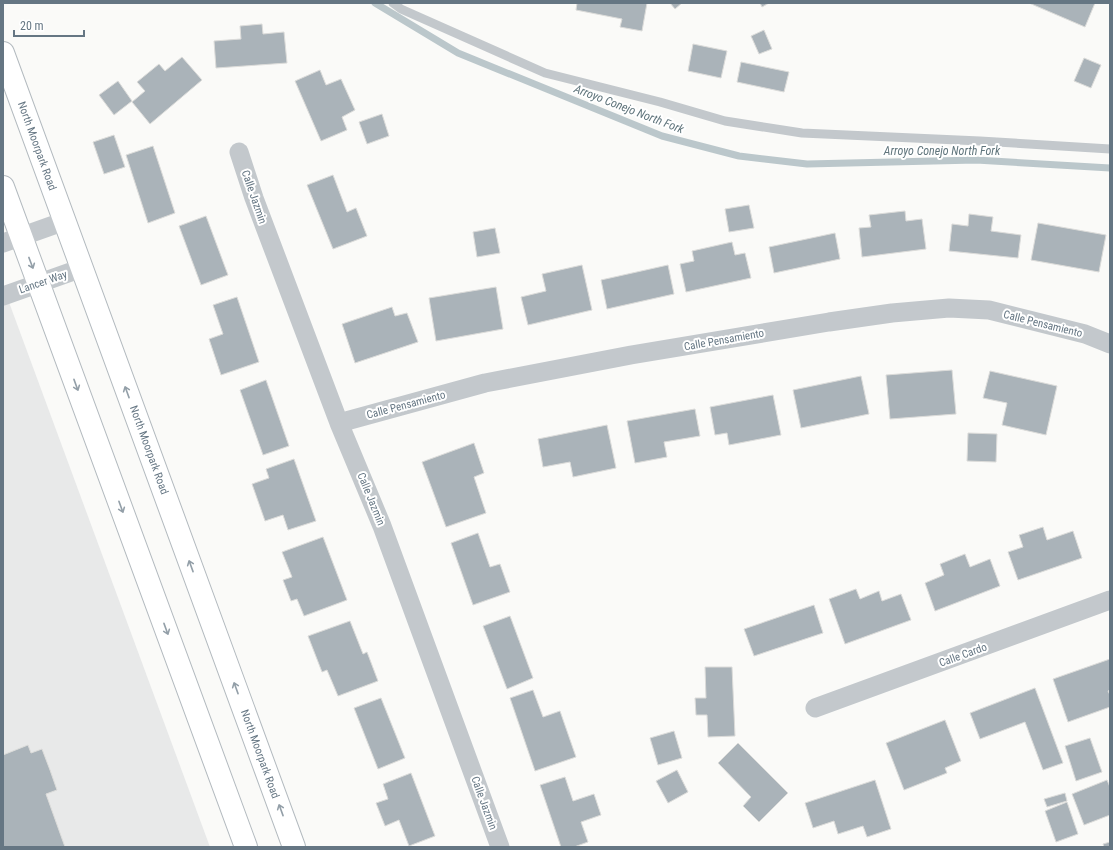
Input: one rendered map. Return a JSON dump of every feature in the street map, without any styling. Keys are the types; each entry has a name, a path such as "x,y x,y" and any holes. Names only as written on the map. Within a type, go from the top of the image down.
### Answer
{"main road":[{"name":"North Moorpark Road","path":"3,53 294,847"},
{"path":"3,187 12,240 39,283 246,847"}],"street":[{"name":"Calle Jazmin","path":"239,152 256,205 339,423 382,526 500,847"},
{"path":"12,240 65,221"},
{"name":"Lancer Way","path":"3,296 82,268"},
{"name":"Calle Pensamiento","path":"339,423 485,383 631,355 828,322 892,313 948,308 989,310 1022,320 1052,325 1110,344"},
{"name":"Calle Cardo","path":"815,708 1110,600"}],"lane":[{"path":"393,3 402,9 546,73 660,102 725,121 802,133 980,141 1110,149"}],"shaded area":[{"path":"3,286 210,847 3,847"}],"building":[{"path":"577,3 647,3 642,31 620,27 622,19 576,10"},
{"path":"670,3 682,3 675,9"},
{"path":"760,3 769,3 762,7"},
{"path":"1029,3 1095,3 1085,27"},
{"path":"262,24 263,34 284,32 287,63 216,68 214,41 241,39 240,26"},
{"path":"764,30 772,49 759,54 751,36"},
{"path":"693,44 727,51 721,78 688,71"},
{"path":"182,57 202,80 150,124 132,102 145,91 137,82 159,64 165,71"},
{"path":"1084,58 1101,65 1091,88 1074,81"},
{"path":"741,62 789,72 784,92 737,82"},
{"path":"320,70 326,85 341,79 355,110 342,117 347,130 321,141 295,81"},
{"path":"118,81 132,101 114,115 99,95"},
{"path":"382,114 389,136 367,144 359,122"},
{"path":"114,135 125,167 104,174 93,142"},
{"path":"153,146 175,213 148,223 126,155"},
{"path":"333,175 347,212 356,208 367,236 333,249 307,185"},
{"path":"749,205 754,228 729,232 725,209"},
{"path":"905,211 906,221 922,219 926,249 862,257 859,228 871,227 869,215"},
{"path":"969,214 993,217 991,231 1021,235 1018,258 949,251 952,224 968,226"},
{"path":"206,216 228,275 201,285 179,226"},
{"path":"1038,223 1106,235 1099,272 1031,260"},
{"path":"495,228 500,253 477,257 473,232"},
{"path":"835,233 840,259 774,273 769,247"},
{"path":"732,242 735,255 745,253 751,278 686,292 680,264 694,261 692,251"},
{"path":"582,265 592,310 528,325 521,297 546,291 542,274"},
{"path":"668,265 674,294 607,309 601,280"},
{"path":"496,287 503,329 436,341 429,298"},
{"path":"237,297 259,362 221,375 209,339 223,334 213,305"},
{"path":"392,307 395,316 407,313 418,342 355,363 342,324"},
{"path":"952,370 956,414 890,419 886,375"},
{"path":"990,371 1057,386 1046,435 1002,425 1007,403 983,398"},
{"path":"861,376 869,414 801,428 793,390"},
{"path":"266,380 289,446 263,455 240,390"},
{"path":"773,395 781,435 729,445 727,433 715,435 710,407"},
{"path":"695,409 700,436 664,442 667,457 635,463 627,421"},
{"path":"607,425 616,468 573,477 570,462 543,467 538,439"},
{"path":"968,433 997,434 996,462 967,461"},
{"path":"474,443 484,473 474,477 486,513 446,527 422,462"},
{"path":"294,459 316,521 288,530 283,515 265,521 252,484 269,478 266,469"},
{"path":"1043,527 1047,540 1073,531 1082,558 1018,580 1008,552 1023,547 1019,535"},
{"path":"478,533 490,567 500,564 510,592 473,605 451,543"},
{"path":"323,537 347,600 304,616 297,599 291,601 283,580 292,577 282,552"},
{"path":"965,554 970,567 990,559 1000,586 935,611 925,583 944,575 940,564"},
{"path":"856,589 860,599 879,591 882,601 901,594 911,620 845,644 829,599"},
{"path":"814,605 823,633 754,656 744,629"},
{"path":"510,616 533,678 507,689 483,626"},
{"path":"350,621 363,654 367,652 378,681 338,696 327,670 322,672 308,636"},
{"path":"1110,659 1110,690 1108,691 1110,695 1110,707 1068,722 1053,679"},
{"path":"705,667 732,667 735,736 708,737 707,715 696,715 695,698 706,698"},
{"path":"1035,688 1063,763 1043,770 1025,722 980,739 970,713"},
{"path":"533,690 543,717 560,711 576,757 535,771 510,698"},
{"path":"381,698 405,758 378,769 354,708"},
{"path":"945,720 961,761 945,768 947,773 904,790 886,743"},
{"path":"674,731 682,758 658,765 650,738"},
{"path":"1090,738 1102,772 1076,781 1065,746"},
{"path":"738,743 788,793 759,822 743,806 751,797 718,763"},
{"path":"28,745 31,753 42,749 50,770 57,790 46,794 65,847 3,847 3,755"},
{"path":"677,770 688,792 668,803 656,781"},
{"path":"411,773 435,836 409,846 399,820 385,826 376,803 388,799 383,784"},
{"path":"565,777 573,801 594,794 601,815 581,822 588,842 574,847 561,847 540,785"},
{"path":"875,780 891,829 867,837 863,826 838,834 834,821 813,828 805,803"},
{"path":"1107,780 1110,787 1110,815 1084,825 1072,794"},
{"path":"1065,793 1067,801 1047,807 1044,799"},
{"path":"1067,802 1078,834 1056,842 1045,811"},
{"path":"1110,842 1110,847 1104,847 1103,844"}],"waterway":[{"name":"Arroyo Conejo North Fork","path":"375,3 458,53 662,136 739,156 807,164 976,160 1110,168"}]}
